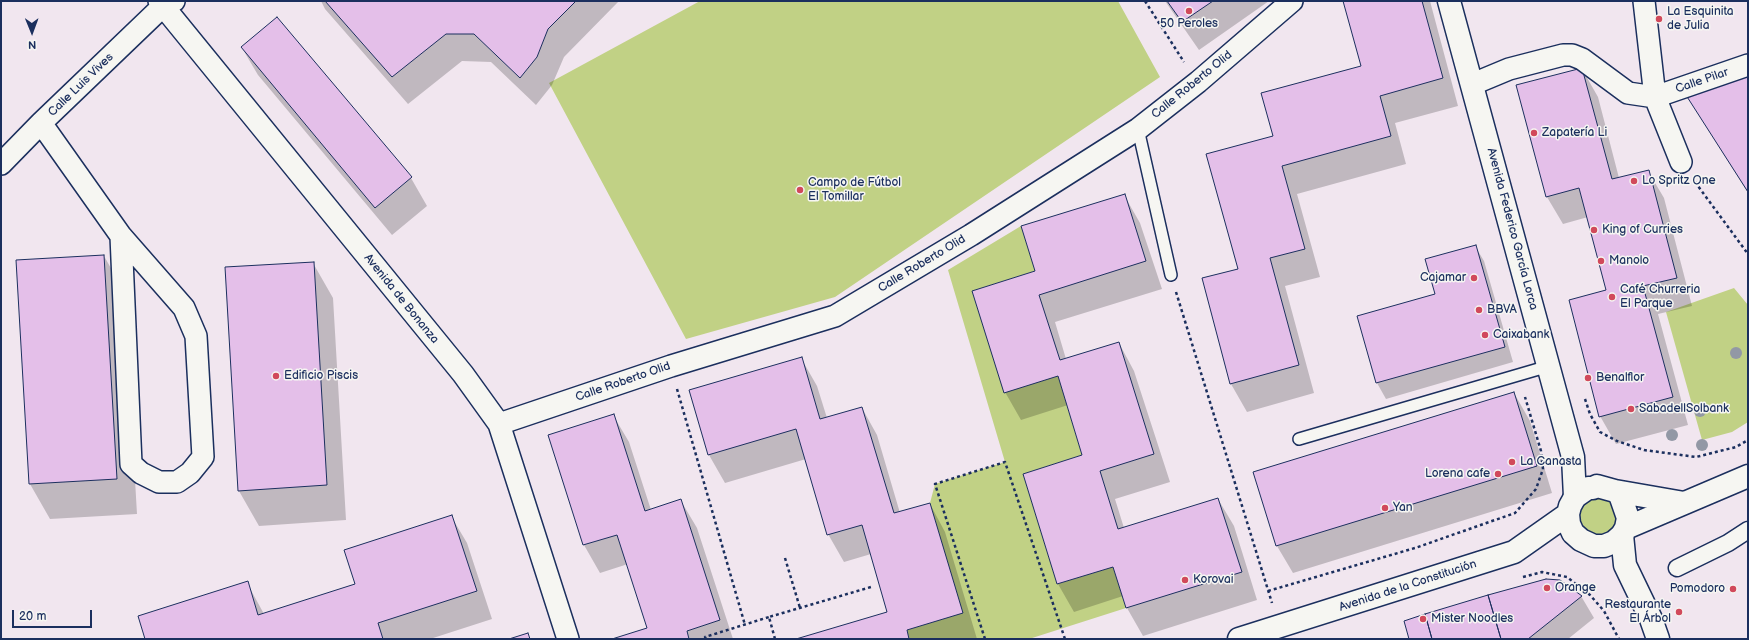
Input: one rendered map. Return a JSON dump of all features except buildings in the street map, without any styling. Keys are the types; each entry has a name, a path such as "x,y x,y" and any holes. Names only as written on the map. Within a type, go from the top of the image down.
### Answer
{"street":[{"name":"Calle Roberto Olid","path":"499,424 671,366 835,316 971,235 1138,129 1198,82 1292,1"},
{"name":"Avenida Federico García Lorca","path":"1449,1 1473,84 1573,457"},
{"path":"1644,1 1655,97 1681,162"},
{"name":"Calle Luis Vives","path":"1,164 41,123 165,3"},
{"name":"Avenida de Bonanza","path":"165,3 463,374 499,424 568,639"},
{"path":"1473,84 1509,68 1563,55 1572,55 1582,59 1628,93 1655,97"},
{"name":"Calle Pilar","path":"1655,97 1748,65"},
{"path":"41,123 121,236 184,308 196,336 203,457 190,473 177,482 159,482 141,473 131,464 121,236"},
{"path":"1573,457 1606,488 1620,496 1628,518 1624,531 1625,565 1651,619 1658,639"},
{"path":"1573,457 1572,514 1581,540 1594,546 1625,565"},
{"path":"1594,546 1604,546 1614,542 1624,531 1684,503 1748,476"},
{"path":"1572,514 1588,488 1606,488 1684,503"},
{"name":"Avenida de la Constitución","path":"1239,639 1514,552 1572,514"},
{"path":"1677,568 1728,543 1748,530"}],"lane":[{"path":"1138,129 1171,275"},
{"path":"1299,439 1549,366"}],"path":[{"path":"1145,1 1198,82"},
{"path":"1681,162 1746,247 1748,254"},
{"path":"1171,275 1279,627"},
{"path":"671,366 745,625"},
{"path":"1584,395 1590,414 1600,432 1617,441 1644,450 1696,458 1736,447 1748,440"},
{"path":"1268,591 1415,548 1514,513 1536,488 1543,469 1541,451 1525,397"},
{"path":"985,639 935,484 1005,462 1065,639"},
{"path":"785,558 800,608"},
{"path":"1520,578 1542,572 1567,577 1594,600 1604,611 1619,639"},
{"path":"706,639 705,637 871,587"},
{"path":"769,617 775,639"}],"green space":[{"name":"Campo de Fútbol El Tomillar","path":"700,1 1118,1 1160,77 835,297 686,339 549,83"},
{"path":"1021,226 1035,271 972,291 1004,392 1058,376 1082,455 1023,474 1057,584 1113,567 1126,608 1029,639 909,639 907,630 962,613 930,503 935,484 1005,462 948,270"},
{"path":"1734,288 1748,305 1748,422 1732,432 1702,440 1666,312"},
{"path":"1608,489 1623,522 1605,537 1588,534 1577,522 1576,506"}],"place":[{"name":"50 Peroles","path":"1189,11"},
{"name":"La Esquinita de Julia","path":"1659,19"},
{"name":"Zapatería Li","path":"1534,133"},
{"name":"Lo Spritz One","path":"1634,181"},
{"name":"Campo de Fútbol El Tomillar","path":"800,190"},
{"name":"King of Curries","path":"1594,230"},
{"name":"Manolo","path":"1601,261"},
{"name":"Cajamar","path":"1474,278"},
{"name":"Café Churreria El Parque","path":"1612,297"},
{"name":"BBVA","path":"1479,310"},
{"name":"Caixabank","path":"1485,335"},
{"name":"Edificio Piscis","path":"276,376"},
{"name":"Benalflor","path":"1588,378"},
{"name":"SabadellSolbank","path":"1631,409"},
{"name":"La Canasta","path":"1512,462"},
{"name":"Lorena cafe","path":"1498,474"},
{"name":"Yan","path":"1385,508"},
{"name":"Korovai","path":"1185,580"},
{"name":"Orange","path":"1547,588"},
{"name":"Pomodoro","path":"1733,589"},
{"name":"Restaurante El Árbol","path":"1679,612"},
{"name":"Mister Noodles","path":"1423,619"}]}
